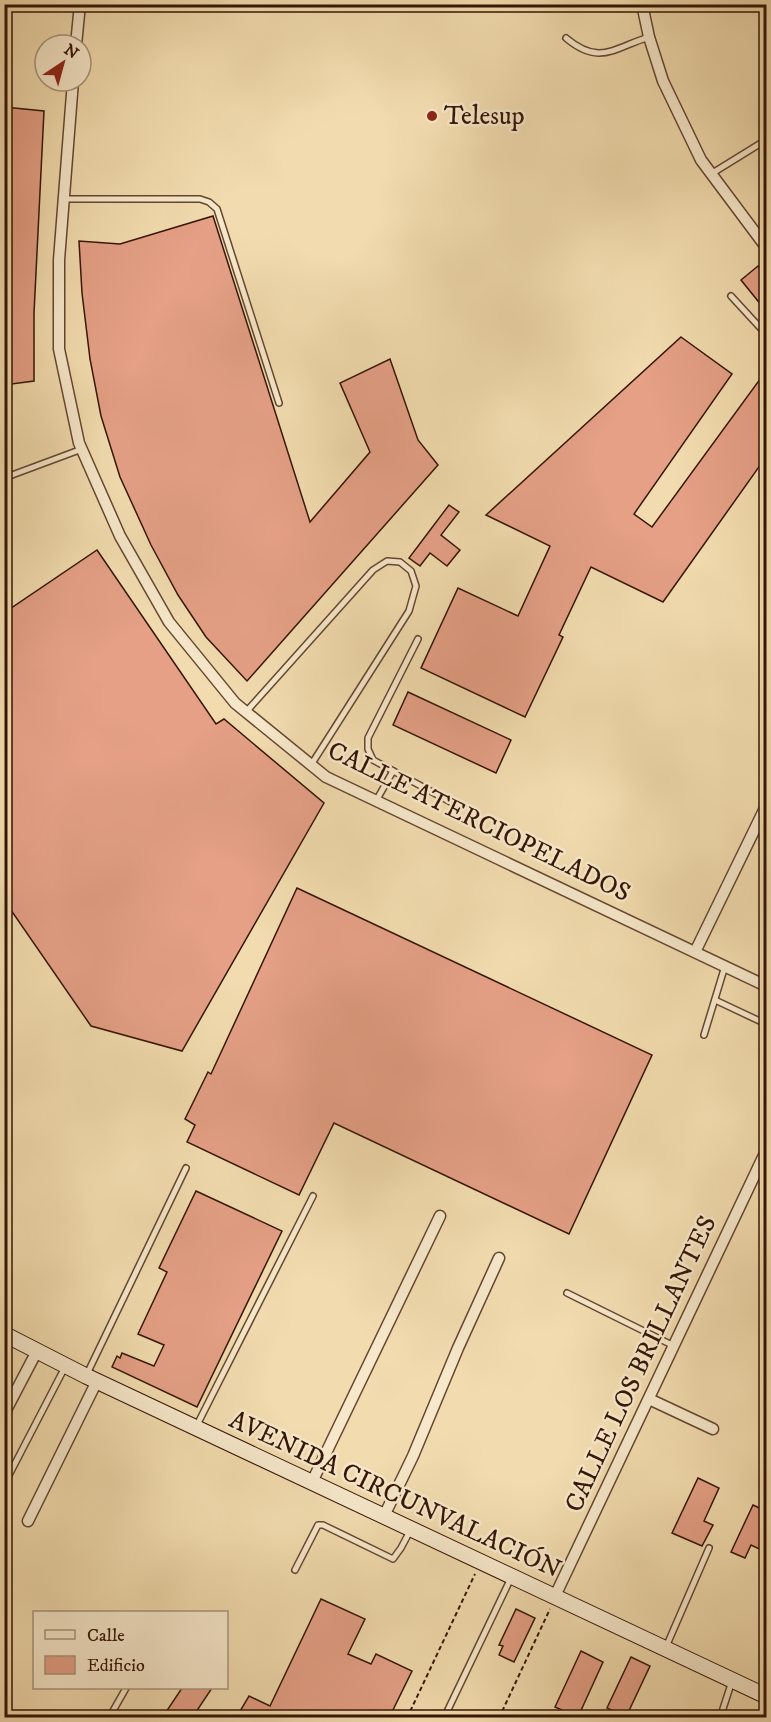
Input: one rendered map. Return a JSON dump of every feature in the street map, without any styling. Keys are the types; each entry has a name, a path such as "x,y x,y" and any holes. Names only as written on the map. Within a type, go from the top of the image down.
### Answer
{"street":[{"path":"77,33 80,4"},
{"path":"642,4 663,81 701,160 766,247"},
{"name":"CALLE ATERCIOPELADOS","path":"73,93 59,260 59,348 82,449 120,536 169,622 235,703 326,777 766,986"},
{"path":"695,952 766,806"},
{"name":"CALLE LOS BRILLANTES","path":"555,1596 766,1151"},
{"path":"312,1482 440,1216"},
{"path":"384,1516 413,1456 499,1258"},
{"name":"AVENIDA CIRCUNVALACIÓN","path":"4,1334 196,1428 766,1696"},
{"path":"4,1414 37,1351"},
{"path":"28,1521 92,1378"},
{"path":"649,1399 713,1429"}],"lane":[{"path":"566,38 584,51 600,54 650,38"},
{"path":"711,174 766,140"},
{"path":"64,199 200,199 209,202 217,209 279,403"},
{"path":"731,296 766,334"},
{"path":"4,478 82,449"},
{"path":"246,712 373,570 387,561 400,561 411,571 416,586 410,611 311,765"},
{"path":"418,639 368,738 368,749 373,760 458,806"},
{"path":"376,801 393,771"},
{"path":"704,1035 725,966"},
{"path":"715,1000 766,1024"},
{"path":"92,1378 186,1168"},
{"path":"196,1428 313,1196"},
{"path":"567,1293 674,1346"},
{"path":"7,1479 66,1366"},
{"path":"295,1570 318,1525 393,1559 411,1528"},
{"path":"665,1648 709,1548"},
{"path":"444,1718 512,1576"},
{"path":"720,1718 732,1680"},
{"path":"109,1718 125,1689"}],"path":[{"path":"407,1718 481,1561"},
{"path":"499,1718 555,1596"}],"building":[{"path":"4,107 44,111 34,313 34,381 4,385"},
{"path":"213,216 310,522 370,452 340,383 390,359 418,440 438,465 247,681 206,637 178,595 151,545 120,477 101,416 90,359 82,293 79,241 120,244"},
{"path":"758,266 766,277 766,311 741,280"},
{"path":"681,337 732,374 634,514 652,527 766,371 766,457 663,602 591,567 559,635 563,637 525,717 421,668 458,588 518,616 550,546 486,515"},
{"path":"449,505 459,512 441,535 460,550 447,566 430,553 420,566 409,558"},
{"path":"97,550 216,724 224,719 324,803 182,1051 91,1026 4,900 4,613"},
{"path":"408,692 511,740 496,773 393,725"},
{"path":"297,888 652,1055 569,1234 334,1123 299,1195 187,1142 195,1125 185,1119 208,1072 211,1074"},
{"path":"196,1191 282,1231 197,1407 112,1367 117,1356 120,1358 122,1353 154,1366 164,1345 138,1334 167,1272 159,1268"},
{"path":"698,1478 719,1488 704,1521 713,1525 702,1546 672,1533"},
{"path":"753,1505 766,1511 766,1552 751,1545 745,1558 731,1552"},
{"path":"321,1599 365,1619 348,1654 371,1664 376,1654 412,1671 389,1718 236,1718 249,1696 270,1706"},
{"path":"516,1609 535,1618 514,1662 499,1655 503,1646 499,1645"},
{"path":"581,1651 603,1662 578,1717 555,1707"},
{"path":"631,1657 650,1666 626,1717 607,1708"},
{"path":"181,1689 211,1689 192,1718 162,1718"}],"place":[{"name":"Telesup","path":"432,116"}]}
